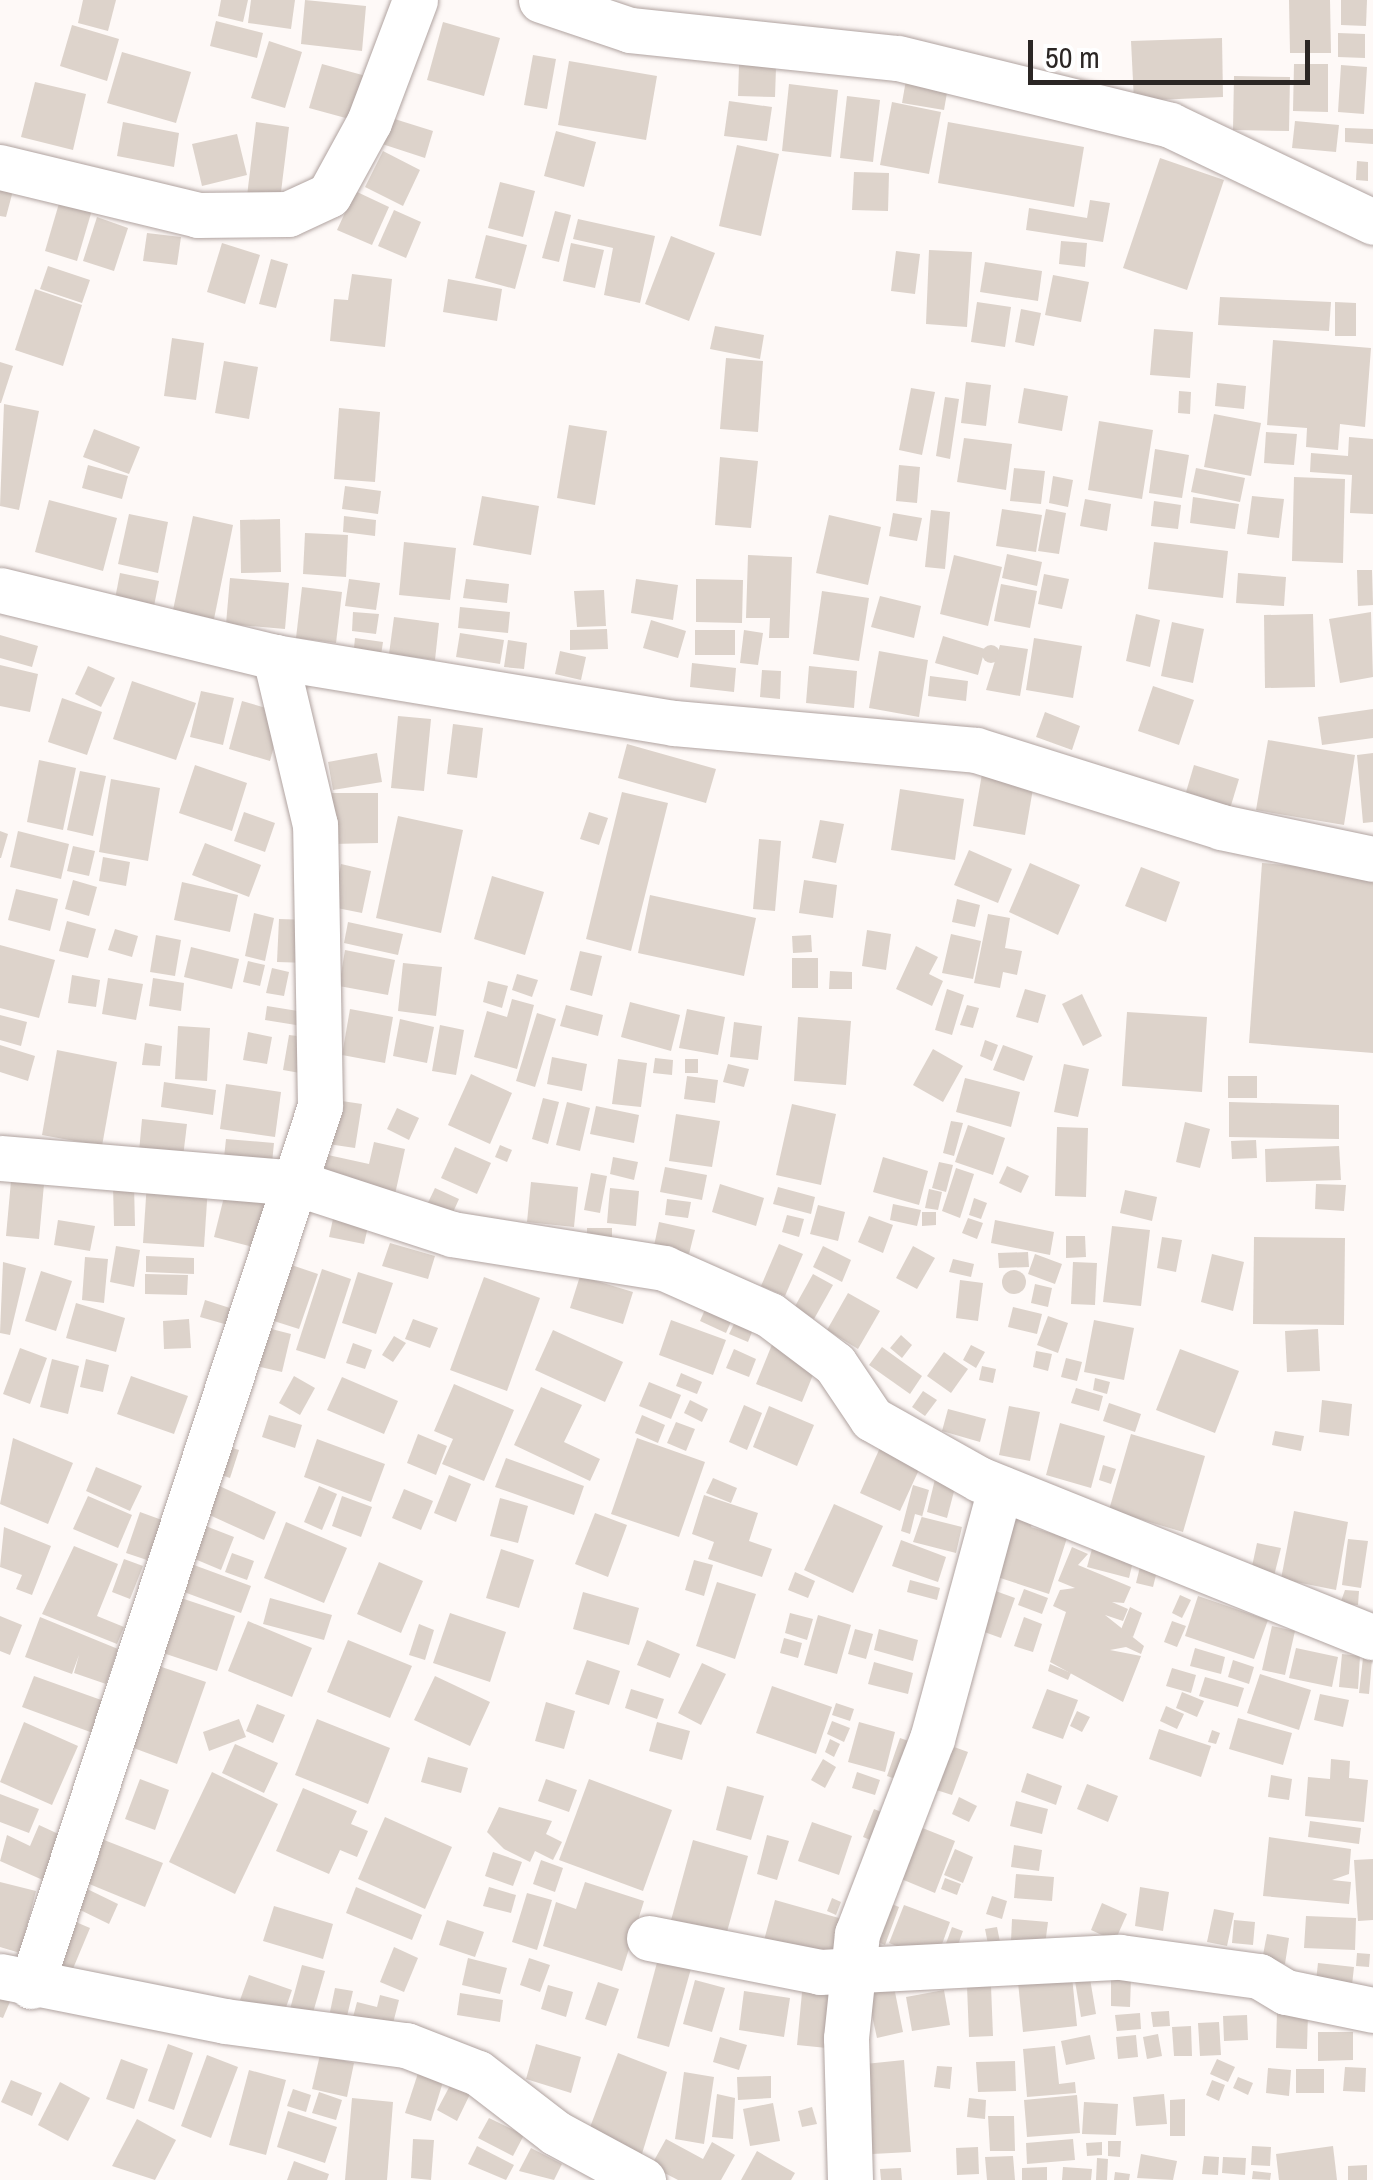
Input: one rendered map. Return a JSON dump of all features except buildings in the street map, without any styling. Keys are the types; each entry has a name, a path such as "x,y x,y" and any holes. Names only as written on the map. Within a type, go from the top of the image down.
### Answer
{"street":[{"path":"0,167 198,215 288,214 329,195 369,122 416,0"},
{"path":"540,0 630,30 898,58 1170,125 1373,222"},
{"path":"0,590 275,657 674,723 976,750 1187,818 1373,859"},
{"path":"275,657 315,825 320,1106 16,1981 406,2045 478,2073 556,2133 643,2180"},
{"path":"0,1158 296,1183 452,1234 664,1268 770,1315 835,1364 872,1419 1000,1488 1373,1636"},
{"path":"850,2180 857,1934 965,1632 1000,1488"},
{"path":"650,1938 762,1967 854,1970 1120,1957 1258,1976 1286,1992 1373,2010"}]}
